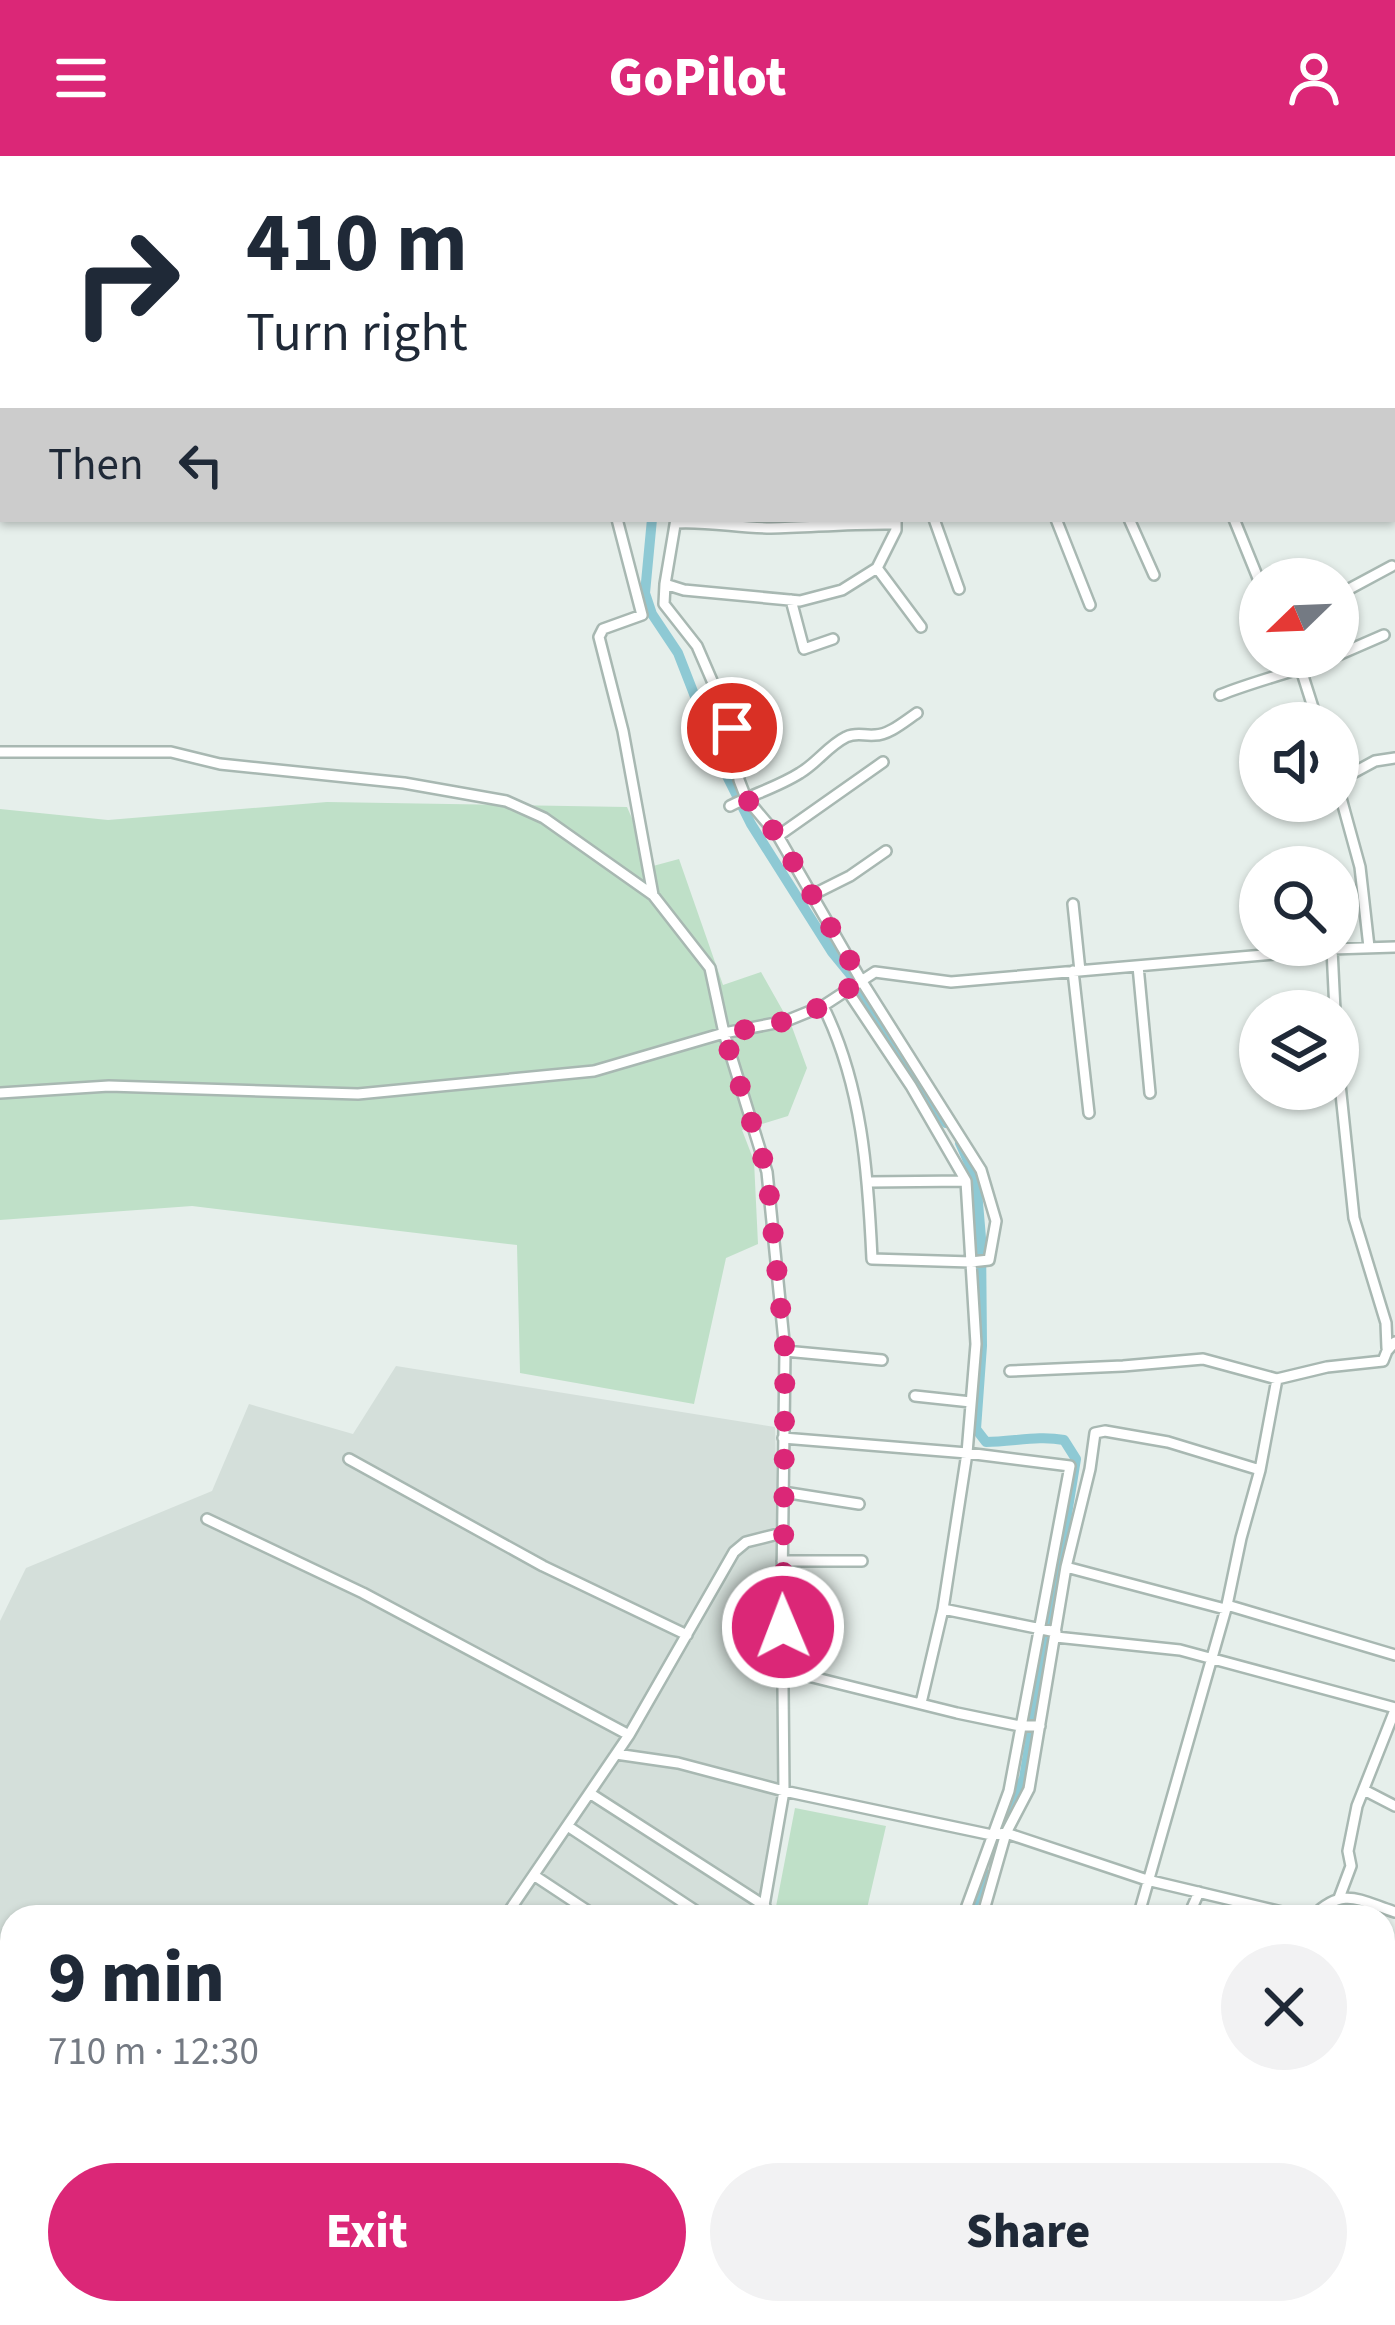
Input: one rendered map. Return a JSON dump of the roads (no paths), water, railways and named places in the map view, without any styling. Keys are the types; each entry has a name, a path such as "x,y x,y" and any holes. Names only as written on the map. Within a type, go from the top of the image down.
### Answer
{"street":[{"path":"618,522 642,615"},
{"path":"676,522 664,604 697,646 732,728 746,798 778,836 861,980 981,1170 996,1221 989,1260 872,1258 869,1182 851,1075 823,1006"},
{"path":"665,584 800,601 842,590 877,568 896,530 896,522 769,528 697,522"},
{"path":"935,522 959,589"},
{"path":"1057,522 1090,605"},
{"path":"1131,522 1154,575"},
{"path":"1235,522 1250,558"},
{"path":"1359,584 1392,566"},
{"path":"877,568 921,627"},
{"path":"791,600 804,649 833,639"},
{"path":"653,896 623,731 599,637 603,629 664,604"},
{"path":"1359,646 1384,635"},
{"path":"1220,695 1265,678"},
{"path":"730,806 794,777 841,740 856,733 880,736 917,713"},
{"path":"0,752 172,752 220,764 404,783 506,801 544,818 653,896 710,968 724,1034 767,1172 785,1351 784,1791 764,1905"},
{"path":"1359,771 1375,761 1395,758"},
{"path":"778,836 883,762"},
{"path":"1348,822 1360,867 1369,947"},
{"path":"812,895 886,851"},
{"path":"1073,904 1089,1113"},
{"path":"1359,948 1395,947"},
{"path":"0,1094 109,1086 358,1094 594,1071 786,1021 823,1006 875,972 951,982 1239,957"},
{"path":"1138,966 1150,1094"},
{"path":"847,990 966,1181 976,1344 967,1454 943,1609 921,1703"},
{"path":"1010,1371 1203,1359 1277,1379 1327,1366 1384,1361 1391,1347 1354,1218 1343,1110"},
{"path":"869,1182 966,1181"},
{"path":"785,1351 883,1360"},
{"path":"1141,1905 1226,1607 1277,1379"},
{"path":"915,1396 970,1402"},
{"path":"985,1905 1006,1833 1029,1789 1066,1567 1095,1433 1168,1442 1260,1470"},
{"path":"783,1438 1090,1469"},
{"path":"349,1459 543,1566 687,1635"},
{"path":"967,1905 1009,1791 1070,1466"},
{"path":"783,1492 860,1504"},
{"path":"207,1519 363,1593 629,1736"},
{"path":"514,1905 629,1736 734,1552 746,1542 782,1533"},
{"path":"782,1561 862,1561"},
{"path":"1066,1567 1395,1655"},
{"path":"943,1609 1056,1635 1180,1649 1395,1709 1357,1806 1348,1851 1351,1866 1339,1898"},
{"path":"784,1670 1020,1726 1040,1726"},
{"path":"616,1754 678,1763 784,1791 992,1835 1006,1833 1147,1880 1253,1905"},
{"path":"1364,1790 1395,1806"},
{"path":"591,1794 754,1905"},
{"path":"568,1827 687,1905"},
{"path":"536,1876 579,1905"},
{"path":"1193,1905 1199,1892"},
{"path":"1324,1905 1339,1898 1373,1905"}],"waterway":[{"path":"652,522 645,593 652,614 678,653 722,766 751,824 946,1123"},
{"path":"960,1143 976,1179 981,1238 982,1346 976,1429 986,1442 1064,1440 1076,1459 1024,1778 995,1838"},
{"path":"973,1905 984,1873"}]}
